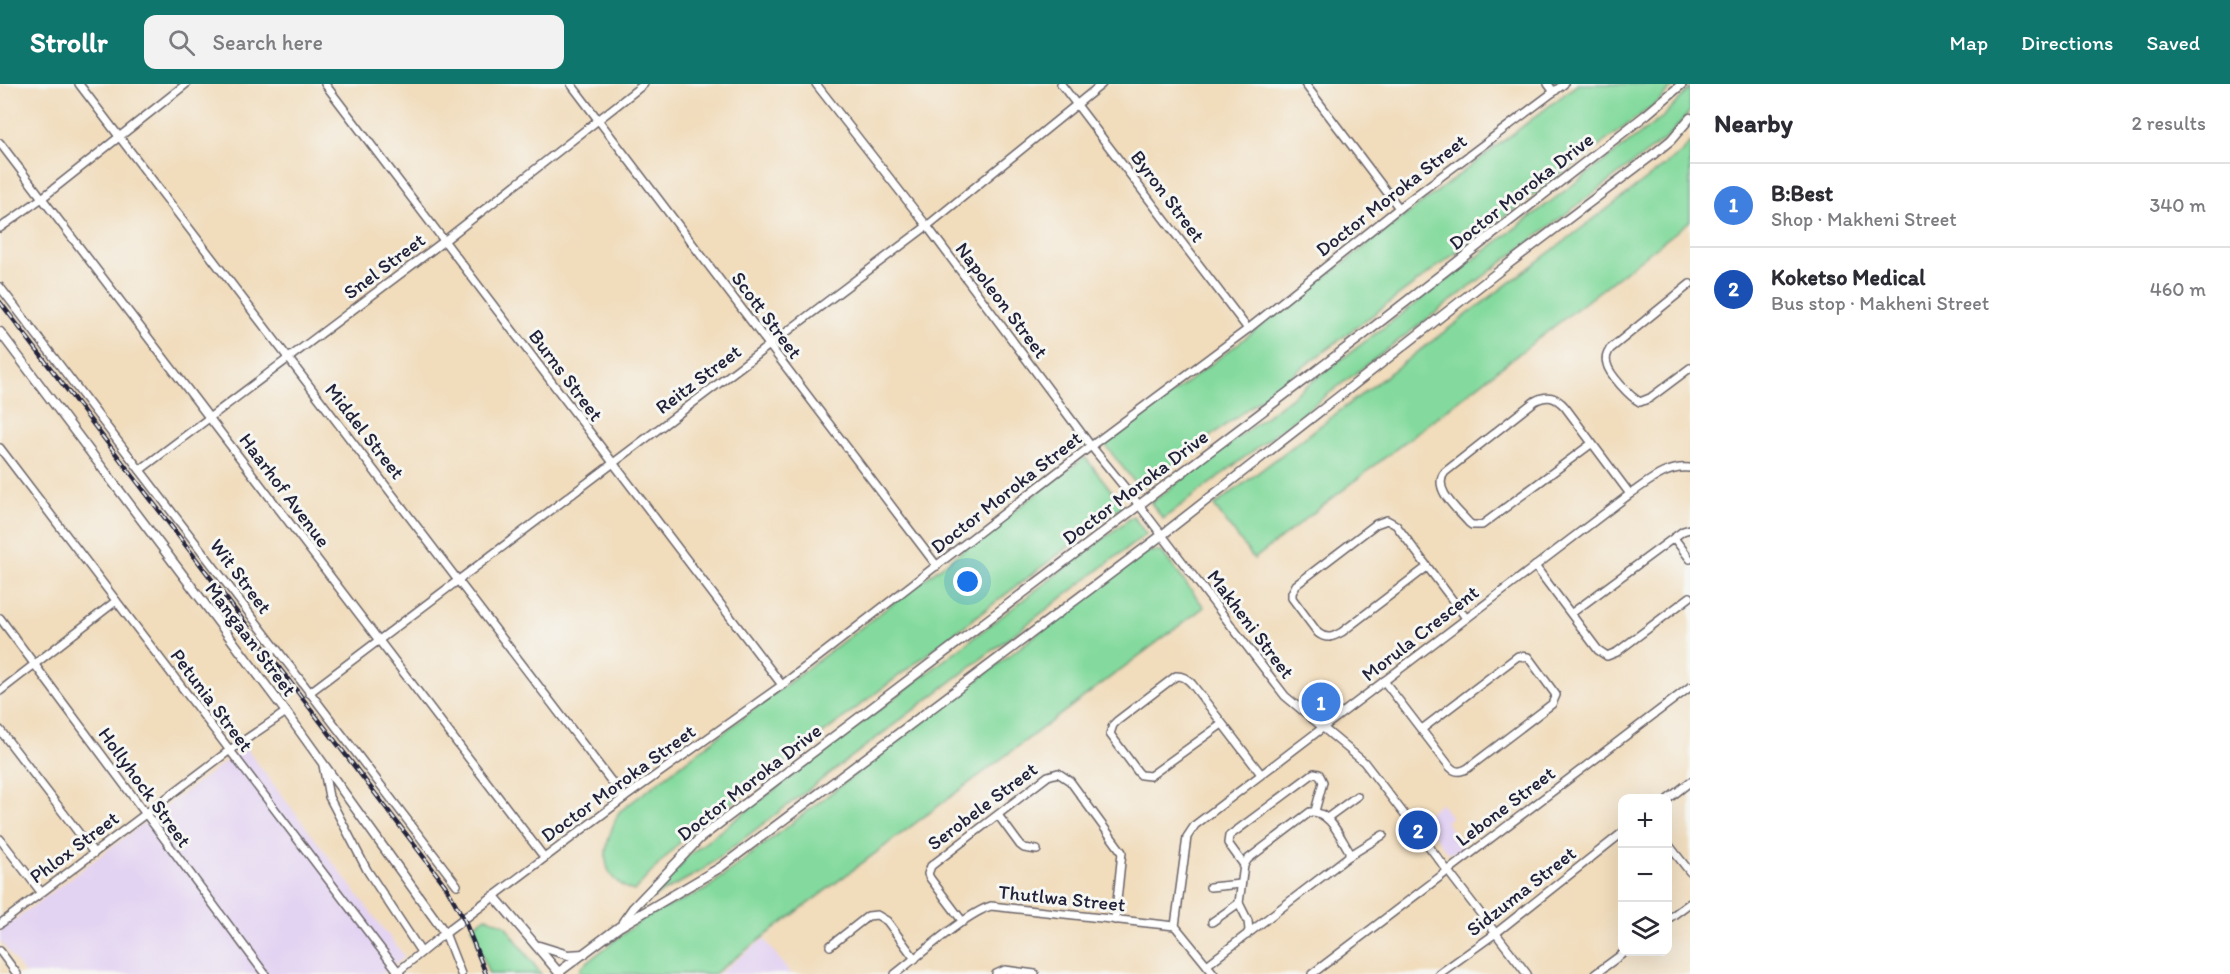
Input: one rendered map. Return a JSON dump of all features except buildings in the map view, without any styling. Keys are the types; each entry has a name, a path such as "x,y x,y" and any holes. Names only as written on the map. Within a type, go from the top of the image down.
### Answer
{"street":[{"name":"Middel Street","path":"79,84 624,798"},
{"path":"0,228 42,198 186,84"},
{"name":"Burns Street","path":"325,84 782,685"},
{"name":"Scott Street","path":"571,84 937,566"},
{"name":"Snel Street","path":"140,470 444,241 644,84"},
{"name":"Napoleon Street","path":"816,84 927,226 1091,446 1162,535"},
{"name":"Byron Street","path":"1061,84 1248,329"},
{"name":"Reitz Street","path":"309,693 927,226 1102,84"},
{"path":"1305,84 1399,208"},
{"path":"1548,84 1554,92"},
{"name":"Doctor Moroka Street","path":"445,933 624,798 782,685 1091,446 1248,329 1399,208 1564,84"},
{"name":"Doctor Moroka Drive","path":"619,927 633,908 700,838 1380,321 1647,114 1682,84"},
{"name":"Doctor Moroka Drive","path":"560,973 619,927 721,867 1162,535 1503,268 1655,153 1671,140 1690,118"},
{"name":"Haarhof Avenue","path":"0,142 544,857"},
{"path":"1690,284 1610,349 1606,360 1607,367 1631,397 1640,402 1650,398 1690,368"},
{"name":"Wit Street","path":"0,287 457,885"},
{"name":"Mangaan Street","path":"0,332 323,763 445,933 461,974"},
{"path":"1591,444 1482,525 1468,523 1440,487 1440,479 1445,472 1547,396 1560,401 1630,494"},
{"name":"Petunia Street","path":"0,448 397,973"},
{"name":"Morula Crescent","path":"1175,926 1187,837 1190,830 1630,494 1668,471 1682,467 1690,468"},
{"path":"1427,567 1331,638 1318,633 1292,598 1296,585 1381,521 1387,520 1396,525 1466,618"},
{"path":"1572,613 1683,531 1690,529"},
{"name":"Makheni Street","path":"1162,535 1285,696 1364,762 1527,974"},
{"path":"1674,538 1690,559"},
{"path":"1535,566 1598,650 1607,656 1617,652 1690,597"},
{"path":"0,691 116,601"},
{"name":"Hollyhock Street","path":"0,618 265,974"},
{"path":"1384,681 1454,771 1464,771 1552,704 1556,695 1528,657 1518,656 1422,729"},
{"path":"1222,724 1150,776 1138,772 1110,734 1117,721 1176,676 1187,678 1261,774"},
{"name":"Lebone Street","path":"1312,974 1690,687"},
{"name":"Phlox Street","path":"0,924 230,750 286,712"},
{"path":"0,730 94,853"},
{"path":"323,763 329,797 367,870 421,952"},
{"path":"1244,865 1228,843 1229,836 1314,772 1319,774 1323,782 1316,811"},
{"name":"Serobele Street","path":"963,922 930,878 929,870 935,862 1052,773 1058,773 1066,778 1122,852 1115,920"},
{"path":"1672,795 1690,782"},
{"path":"1327,818 1357,796"},
{"path":"1247,935 1248,921 1239,903 1244,865 1248,859 1310,812 1316,811 1327,818 1349,851 1349,856"},
{"path":"998,815 1020,845 1037,850"},
{"path":"1208,965 1349,856 1383,835"},
{"name":"Sidzuma Street","path":"1439,974 1496,933 1618,837"},
{"path":"0,839 41,892"},
{"path":"1671,848 1690,872"},
{"path":"1210,886 1241,884"},
{"path":"494,896 560,973"},
{"path":"1212,921 1239,903"},
{"path":"1672,917 1690,903"},
{"name":"Thutlwa Street","path":"895,974 963,922 991,906 1175,926"},
{"path":"830,946 868,916 878,915 887,921 915,959"},
{"path":"1175,926 1215,974"},
{"path":"397,973 445,933"},
{"path":"536,944 568,955 585,954"},
{"path":"0,951 17,974"},
{"path":"1594,974 1618,956"},
{"path":"996,974 1005,970 1035,974"}],"shaded area":[{"path":"245,747 405,957 382,974 25,974 0,941 0,931"},
{"path":"1440,803 1451,817 1445,821 1463,846 1454,853 1447,852 1421,818"},
{"path":"764,939 791,974 718,974"}],"green space":[{"path":"1578,84 1675,84 1659,101 1140,489 1105,445"},
{"path":"1690,88 1690,111 1669,136 1163,519 1151,503 1664,116"},
{"path":"1690,142 1690,221 1254,559 1214,506 1681,153"},
{"path":"1085,457 1123,505 678,844 634,891 621,885 612,877 606,858 607,846 619,812"},
{"path":"1133,516 1146,534 701,871 647,901 689,855"},
{"path":"1145,551 1162,552 1204,607 714,974 580,974 581,967 644,918 705,890"},
{"path":"486,917 505,925 541,974 489,974 472,927"}],"railway":[{"path":"0,302 445,885 464,919 486,974"}],"place":[{"name":"B:Best","path":"1321,702"},
{"name":"Koketso Medical","path":"1418,830"}]}
